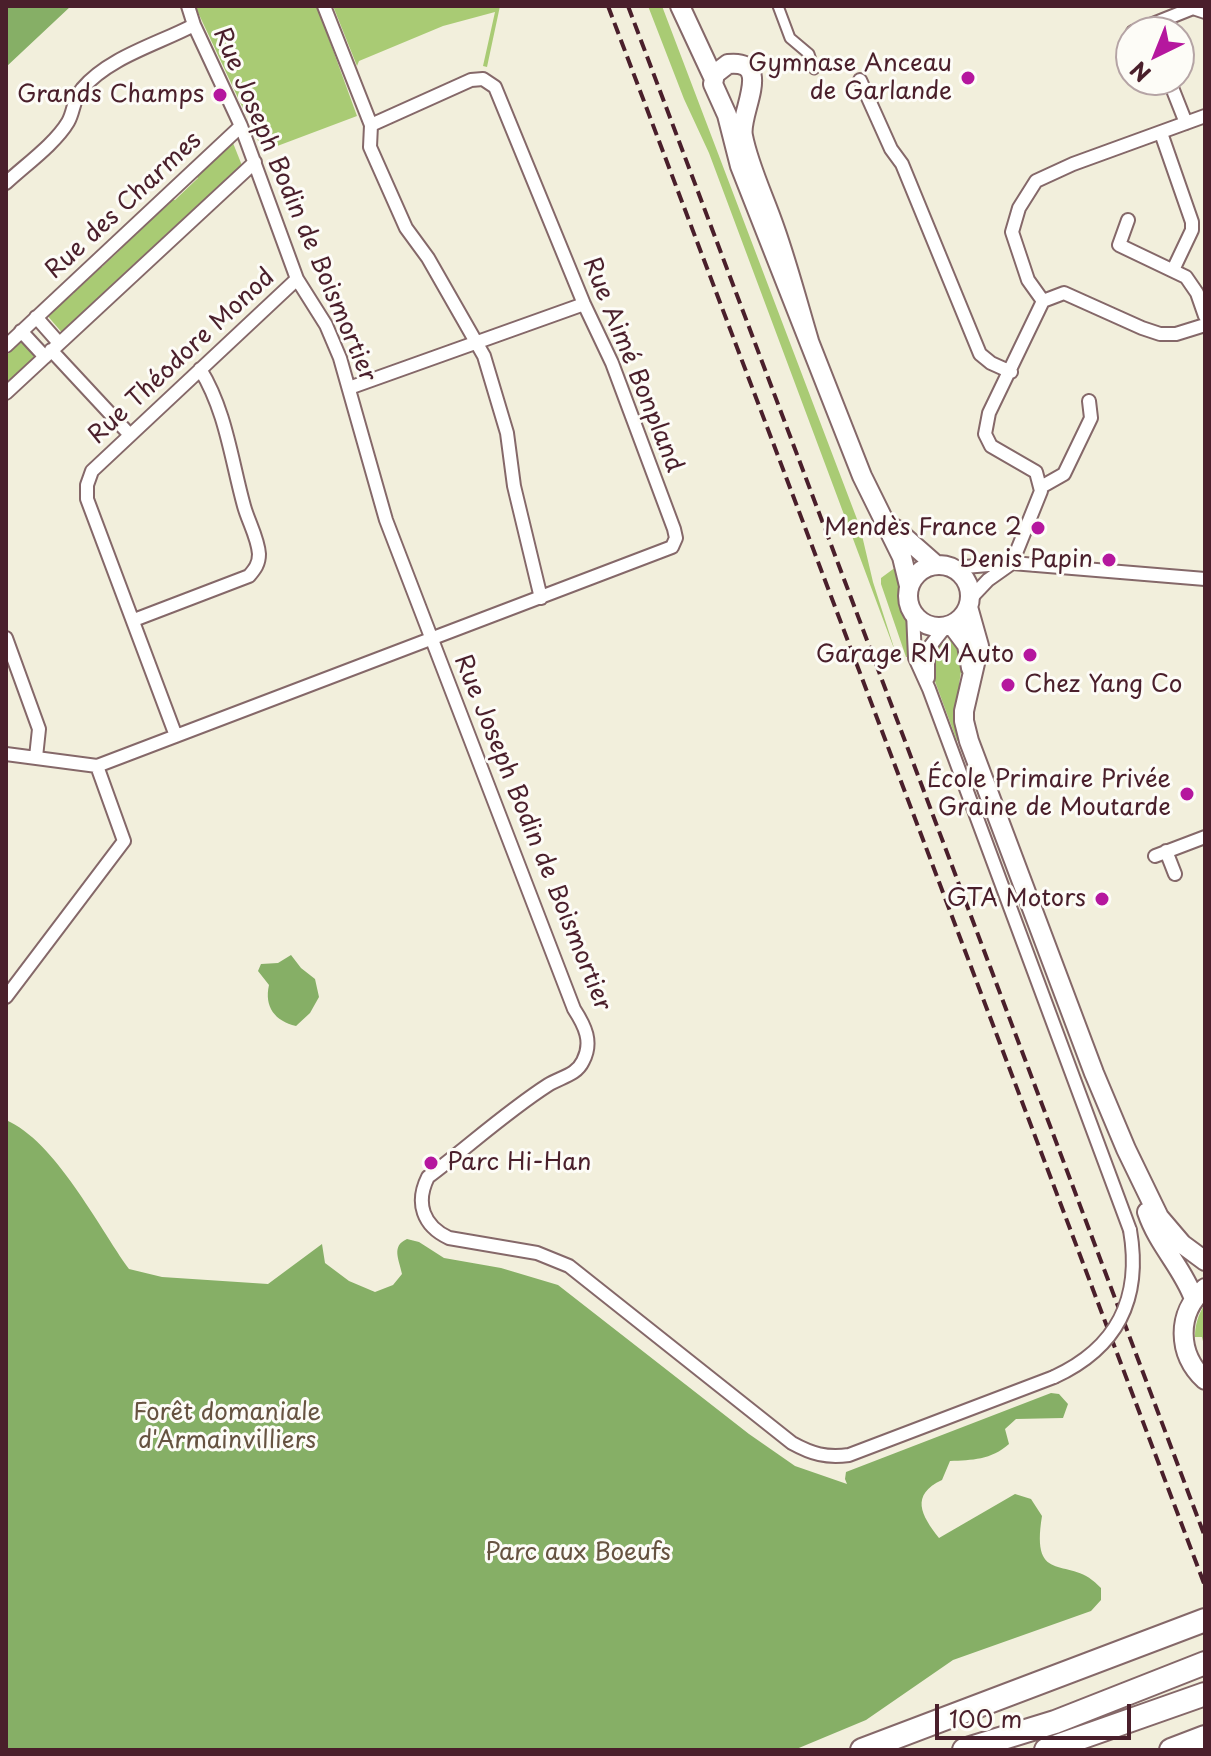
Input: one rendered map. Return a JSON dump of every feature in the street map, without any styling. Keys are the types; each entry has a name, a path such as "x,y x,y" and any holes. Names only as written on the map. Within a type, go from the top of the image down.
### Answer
{"highway":[{"path":"862,1750 1205,1620"},
{"path":"964,1750 1055,1722 1196,1666"},
{"path":"1046,1750 1202,1696"},
{"path":"1171,1750 1205,1737"}],"main road":[{"path":"680,6 714,79 714,90 727,115 740,166 862,476 902,557 909,586 909,603 923,622 948,626 967,645 970,682"},
{"path":"691,6 706,41 728,64"},
{"path":"714,79 719,69 728,64 741,65 751,73 754,86 741,128 743,140 777,234 809,341"},
{"path":"720,99 731,104 749,98"},
{"path":"886,521 967,583 979,646 964,711 969,741 1094,1073 1126,1149 1159,1217 1182,1244 1205,1261"},
{"path":"909,586 922,570 945,566"},
{"path":"948,626 969,603"},
{"path":"1126,1149 1152,1227 1190,1288 1199,1293 1185,1318 1183,1340 1189,1360 1204,1382"}],"street":[{"name":"Rue Joseph Bodin de Boismortier","path":"188,6 241,126 297,279 326,325 349,388 386,520 574,1009 588,1035 588,1051 581,1066 547,1086 428,1177 421,1190 421,1206 427,1221 437,1232 449,1238 537,1253 569,1266 792,1443 810,1453 830,1457 849,1455 1054,1377 1091,1355 1119,1321 1133,1277 1130,1230 915,658 913,612"},
{"path":"324,6 371,125 370,147 406,228 428,258 484,356 507,433 514,486 541,598"},
{"path":"778,6 790,38 809,54 814,69"},
{"path":"1176,16 1193,8 1205,12"},
{"path":"6,183 68,122 82,88 107,67 194,25"},
{"name":"Rue Aimé Bonpland","path":"371,125 471,80 489,82 495,87 584,304 612,363 676,538 672,547 663,553 430,638"},
{"path":"860,80 891,149 902,164 980,354 1011,372"},
{"path":"1175,96 1186,123"},
{"path":"1043,301 1028,280 1012,232 1014,219 1030,188 1041,177 1205,116"},
{"name":"Rue des Charmes","path":"6,346 241,126"},
{"path":"1161,133 1192,222 1192,230 1173,270"},
{"path":"6,393 255,162"},
{"path":"1128,220 1119,245 1191,281 1205,316"},
{"name":"Rue Théodore Monod","path":"176,736 87,499 87,485 92,471 297,279"},
{"path":"969,603 988,580 1012,563 1038,500 1041,487 1036,472 997,451 986,440 985,426 1043,301 1064,293 1142,328 1169,335 1205,325"},
{"path":"349,388 584,304"},
{"path":"36,317 52,350"},
{"path":"21,331 52,350 130,435"},
{"path":"134,620 249,576 257,567 259,552 241,496 225,423 200,369"},
{"path":"1041,487 1064,474 1091,418 1089,401"},
{"path":"945,566 1012,563 1205,579"},
{"name":"Rue Joseph Bodin de Boismortier","path":"929,689 926,666 928,649 948,626"},
{"path":"6,638 39,729 36,757"},
{"path":"6,754 97,766 430,638"},
{"path":"6,997 124,841 97,766"},
{"path":"1175,874 1161,854 1205,837"}],"green space":[{"path":"6,6 71,6 6,67"},
{"path":"195,6 317,6 357,116 264,151"},
{"path":"333,6 500,6 487,67 483,66 495,12 443,26 359,61 357,66"},
{"path":"648,6 662,6 860,527 873,582 896,654 709,153"},
{"path":"233,143 243,168 188,214 189,218 184,218 163,237 165,241 160,240 140,259 140,265 135,263 115,282 116,287 112,285 92,304 91,309 87,308 67,327 64,335 46,314 74,293 74,288 77,290 98,270 98,265 102,267 122,248 122,243 126,244 146,225 145,221 150,221 170,203 169,199 175,200 198,178 195,174"},
{"path":"20,338 39,359 32,360 6,384 6,356"},
{"path":"900,564 899,601 909,628 909,657 906,657 881,584 881,578"},
{"path":"947,640 956,642 963,660 959,684 961,740 957,741 933,676 934,654"},
{"path":"291,955 315,979 319,997 310,1013 296,1026 282,1021 273,1012 268,1000 269,985 258,971 261,964 278,963"},
{"name":"Parc aux Boeufs","path":"6,1120 42,1146 58,1165 129,1269 162,1277 268,1284 322,1244 325,1263 349,1281 375,1292 393,1285 402,1274 397,1254 399,1245 407,1239 419,1242 444,1258 501,1268 558,1285 749,1434 795,1466 847,1484 846,1472 1051,1393 1059,1394 1068,1404 1063,1418 1016,1419 1005,1429 1009,1444 1002,1449 981,1458 950,1461 942,1480 926,1492 922,1506 927,1521 939,1538 1015,1494 1031,1499 1042,1516 1040,1539 1047,1562 1089,1578 1101,1588 1101,1600 1091,1611 953,1660 866,1720 794,1750 6,1750"},
{"path":"1205,1304 1205,1350 1202,1337 1195,1337 1197,1320"}],"railway":[{"path":"608,6 1205,1586"},
{"path":"628,6 1205,1537"}],"place":[{"name":"Gymnase Anceau de Garlande","path":"968,78"},
{"name":"Grands Champs","path":"220,95"},
{"name":"Mendès France 2","path":"1038,528"},
{"name":"Denis Papin","path":"1109,560"},
{"name":"Garage RM Auto","path":"1030,655"},
{"name":"Chez Yang Co","path":"1008,685"},
{"name":"École Primaire Privée Graine de Moutarde","path":"1187,794"},
{"name":"GTA Motors","path":"1102,899"},
{"name":"Parc Hi-Han","path":"431,1163"}],"park label":[{"name":"Forêt domaniale d'Armainvilliers","path":"227,1427"}]}
